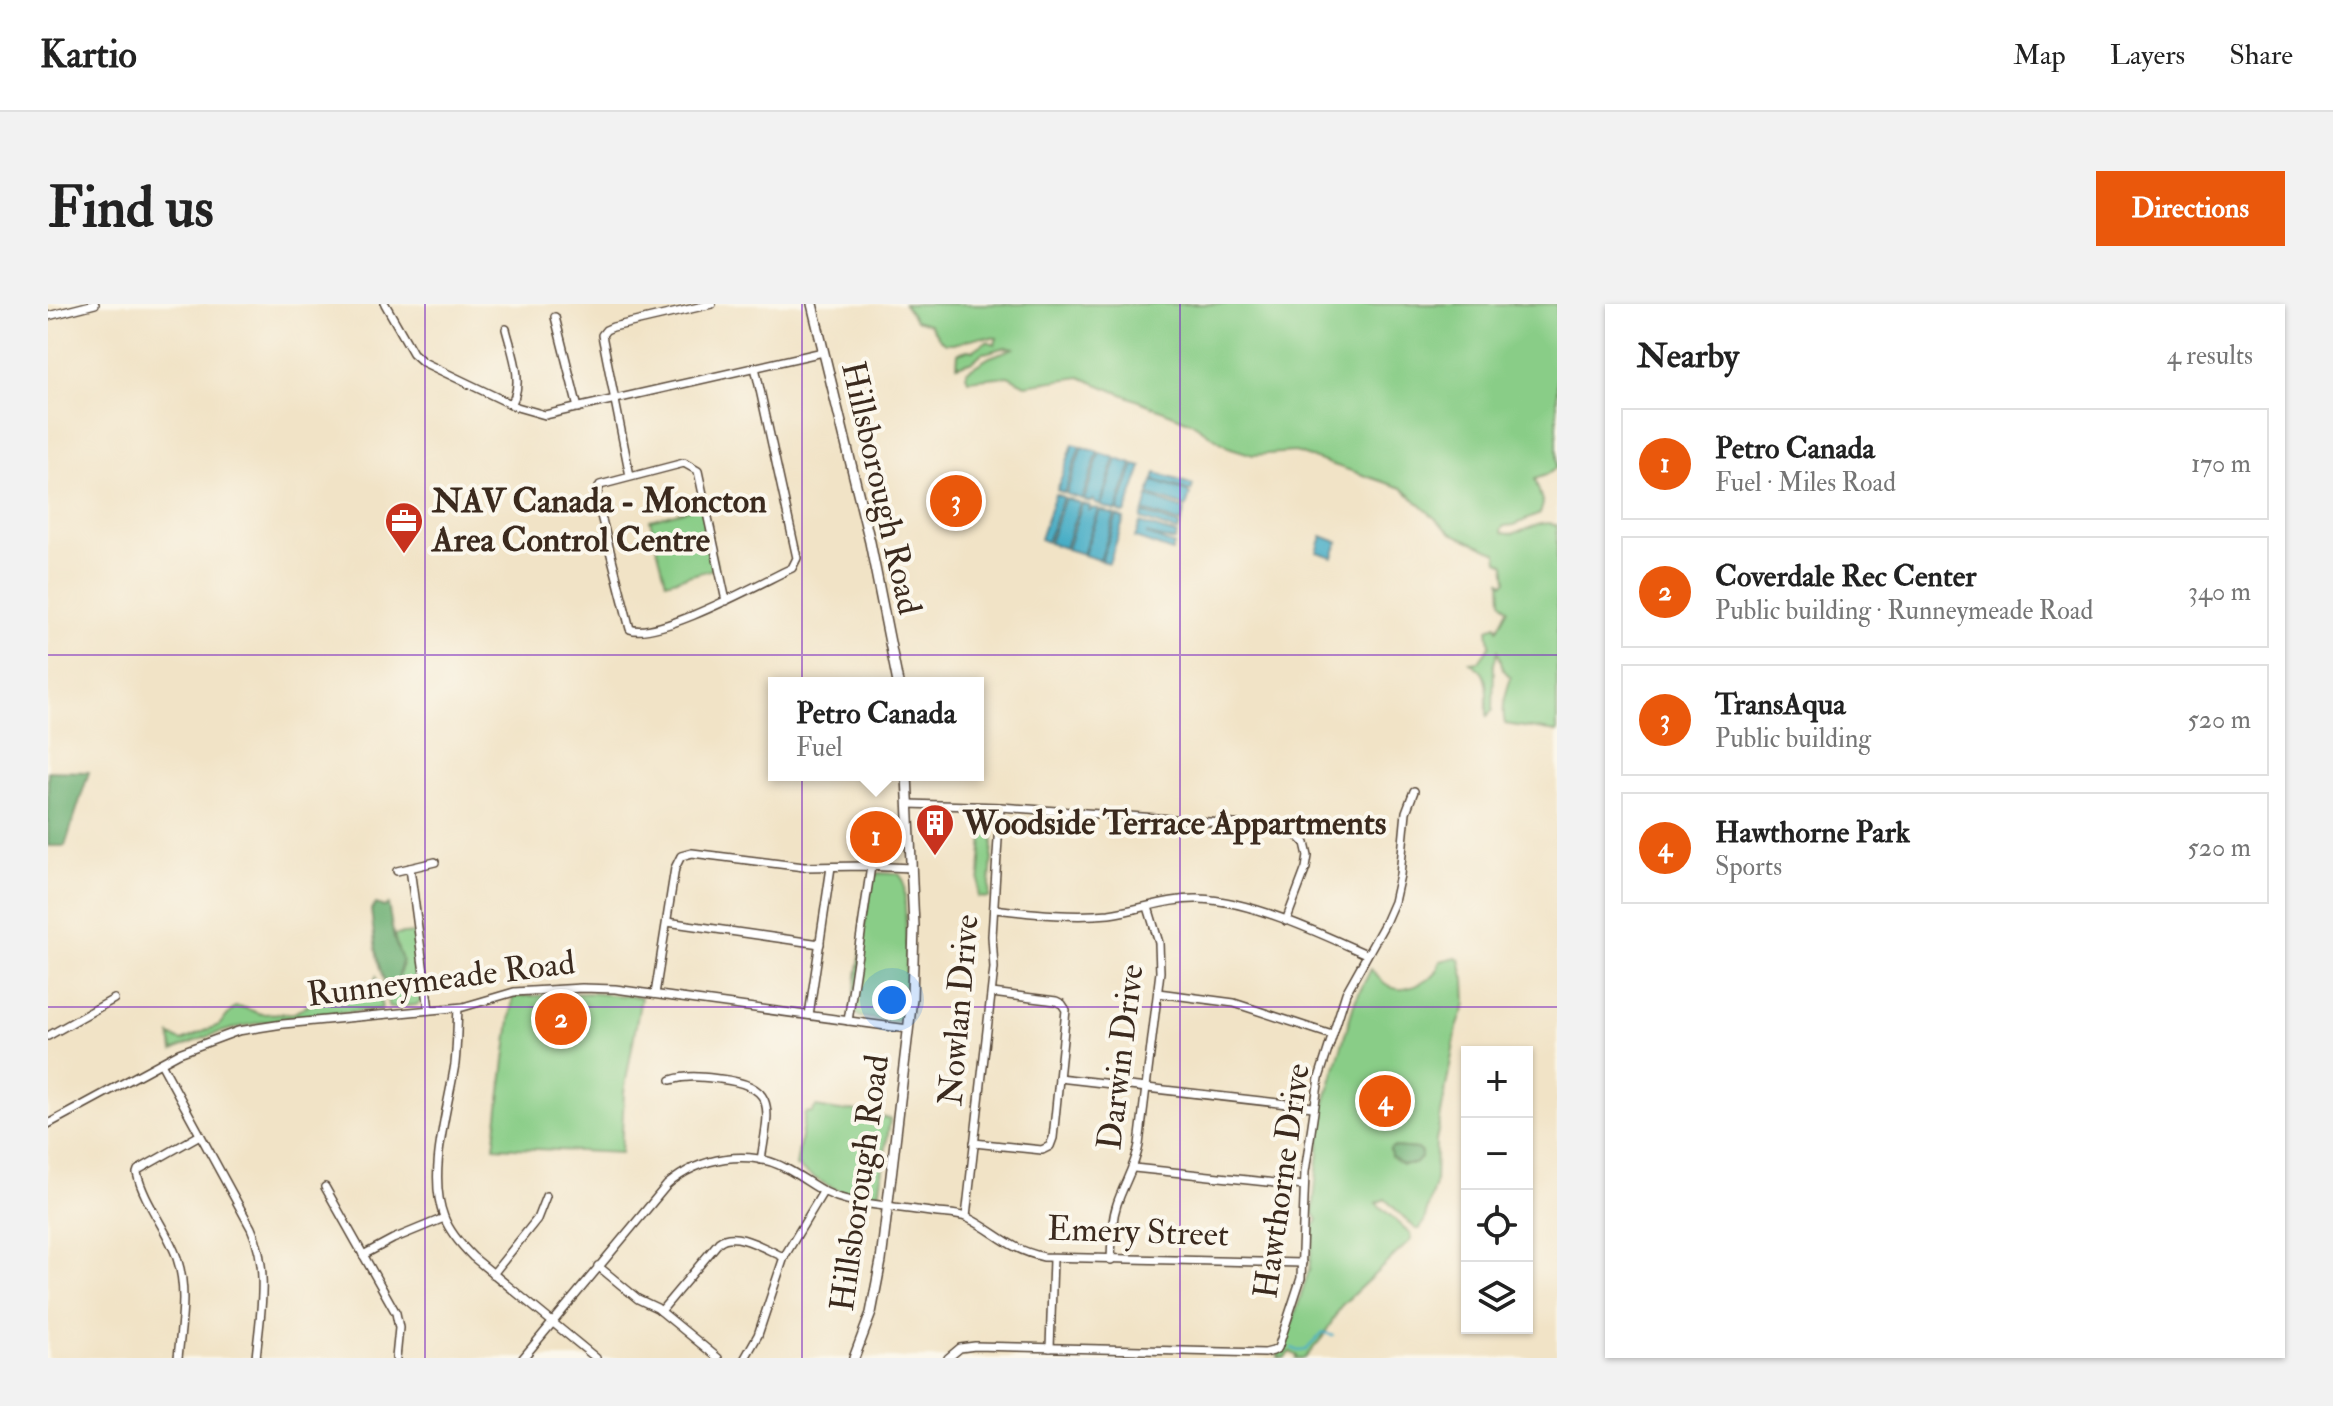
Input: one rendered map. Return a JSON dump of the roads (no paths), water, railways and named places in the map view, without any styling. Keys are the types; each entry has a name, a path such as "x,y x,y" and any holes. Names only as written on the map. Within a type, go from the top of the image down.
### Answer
{"main road":[{"name":"Hillsborough Road","path":"812,304 870,542 897,677"},
{"name":"Hillsborough Road","path":"854,1358 874,1300 888,1205 915,954 907,781"}],"street":[{"path":"48,316 95,304"},
{"path":"385,304 413,353 423,362 545,415 823,352"},
{"path":"630,476 602,340 606,330 712,304"},
{"path":"555,317 578,408"},
{"path":"506,329 517,372 512,403"},
{"path":"726,601 698,471 684,463 630,476 600,485 596,496 630,629 636,632 666,625 726,601 792,568 797,558 755,367"},
{"name":"Hawthorne Drive","path":"1201,1355 1273,1351 1281,1342 1299,1284 1304,1186 1313,1107 1322,1065 1346,993 1384,925 1397,891 1406,812 1414,791"},
{"path":"909,804 1000,807 1257,826 1294,834 1305,843 1308,856 1286,921"},
{"name":"Nowlan Drive","path":"966,1217 992,993 992,936 1000,807"},
{"path":"655,994 675,868 681,856 702,853 804,867 912,868"},
{"path":"397,871 435,862"},
{"path":"848,1021 871,866"},
{"path":"809,1015 831,867"},
{"path":"410,868 429,1010"},
{"path":"994,909 1087,915 1124,912 1182,899 1211,899 1286,921 1366,954"},
{"name":"Darwin Drive","path":"1111,1260 1115,1214 1119,1198 1134,1168 1139,1145 1158,993 1159,943 1148,907"},
{"path":"667,922 820,944"},
{"name":"Runneymeade Road","path":"48,1124 161,1063 212,1039 247,1029 458,1008 519,991 592,987 908,1029"},
{"path":"974,1143 1040,1150 1047,1148 1053,1138 1066,1018 1064,1007 1056,1001 992,993"},
{"path":"1158,993 1234,1003 1332,1035"},
{"path":"48,1036 114,999"},
{"path":"458,1008 455,1063 438,1171 444,1218 461,1245 596,1358"},
{"path":"161,1063 251,1228 260,1253 263,1281 256,1358"},
{"path":"523,1358 657,1196 677,1177 722,1159 761,1160 767,1111 758,1090 740,1081 694,1076 671,1080"},
{"path":"1059,1078 1313,1107"},
{"path":"178,1358 183,1289 176,1255 137,1173 200,1135"},
{"name":"Emery Street","path":"761,1160 786,1168 823,1192 847,1200 966,1217 1019,1250 1053,1259 1302,1263"},
{"path":"1134,1168 1304,1186"},
{"path":"325,1187 398,1318 396,1358"},
{"path":"745,1358 758,1335 784,1257 823,1192"},
{"path":"493,1274 537,1219 546,1196"},
{"path":"363,1255 444,1218"},
{"path":"661,1311 725,1237 737,1238 784,1257"},
{"path":"1050,1348 1053,1259"},
{"path":"598,1266 638,1299 661,1311 718,1358"},
{"path":"948,1358 960,1348 970,1346 1201,1355"}],"water":[{"path":"1073,444 1080,446 1064,493 1057,490"},
{"path":"1082,447 1098,452 1082,499 1066,494"},
{"path":"1100,453 1115,458 1100,505 1093,499 1091,502 1084,500"},
{"path":"1117,459 1132,464 1116,511 1101,506"},
{"path":"1134,465 1142,467 1124,514 1118,511"},
{"path":"1156,473 1193,485 1191,491 1154,480"},
{"path":"1153,481 1187,492 1190,495 1186,507 1149,495"},
{"path":"1055,494 1063,497 1047,542 1040,539"},
{"path":"1148,497 1185,510 1181,523 1144,511"},
{"path":"1065,498 1080,503 1065,548 1049,543"},
{"path":"1082,504 1090,506 1089,510 1098,509 1083,554 1067,549"},
{"path":"1100,510 1115,515 1100,560 1084,555"},
{"path":"1143,513 1180,526 1178,532 1141,519"},
{"path":"1117,516 1124,519 1109,563 1101,561"},
{"path":"1140,523 1177,535 1175,541 1146,534 1174,545 1172,551 1135,538"},
{"path":"1322,536 1338,542 1333,557 1317,552"}],"waterway":[{"path":"1292,1348 1306,1350 1323,1332 1333,1336"}],"place":[{"name":"TransAqua","path":"956,501"},
{"name":"NAV Canada - Moncton Area Control Centre","path":"404,555"},
{"name":"Petro Canada","path":"876,837"},
{"name":"Woodside Terrace Appartments","path":"935,857"},
{"name":"Coverdale Rec Center","path":"561,1019"},
{"name":"Hawthorne Park","path":"1385,1101"}]}
